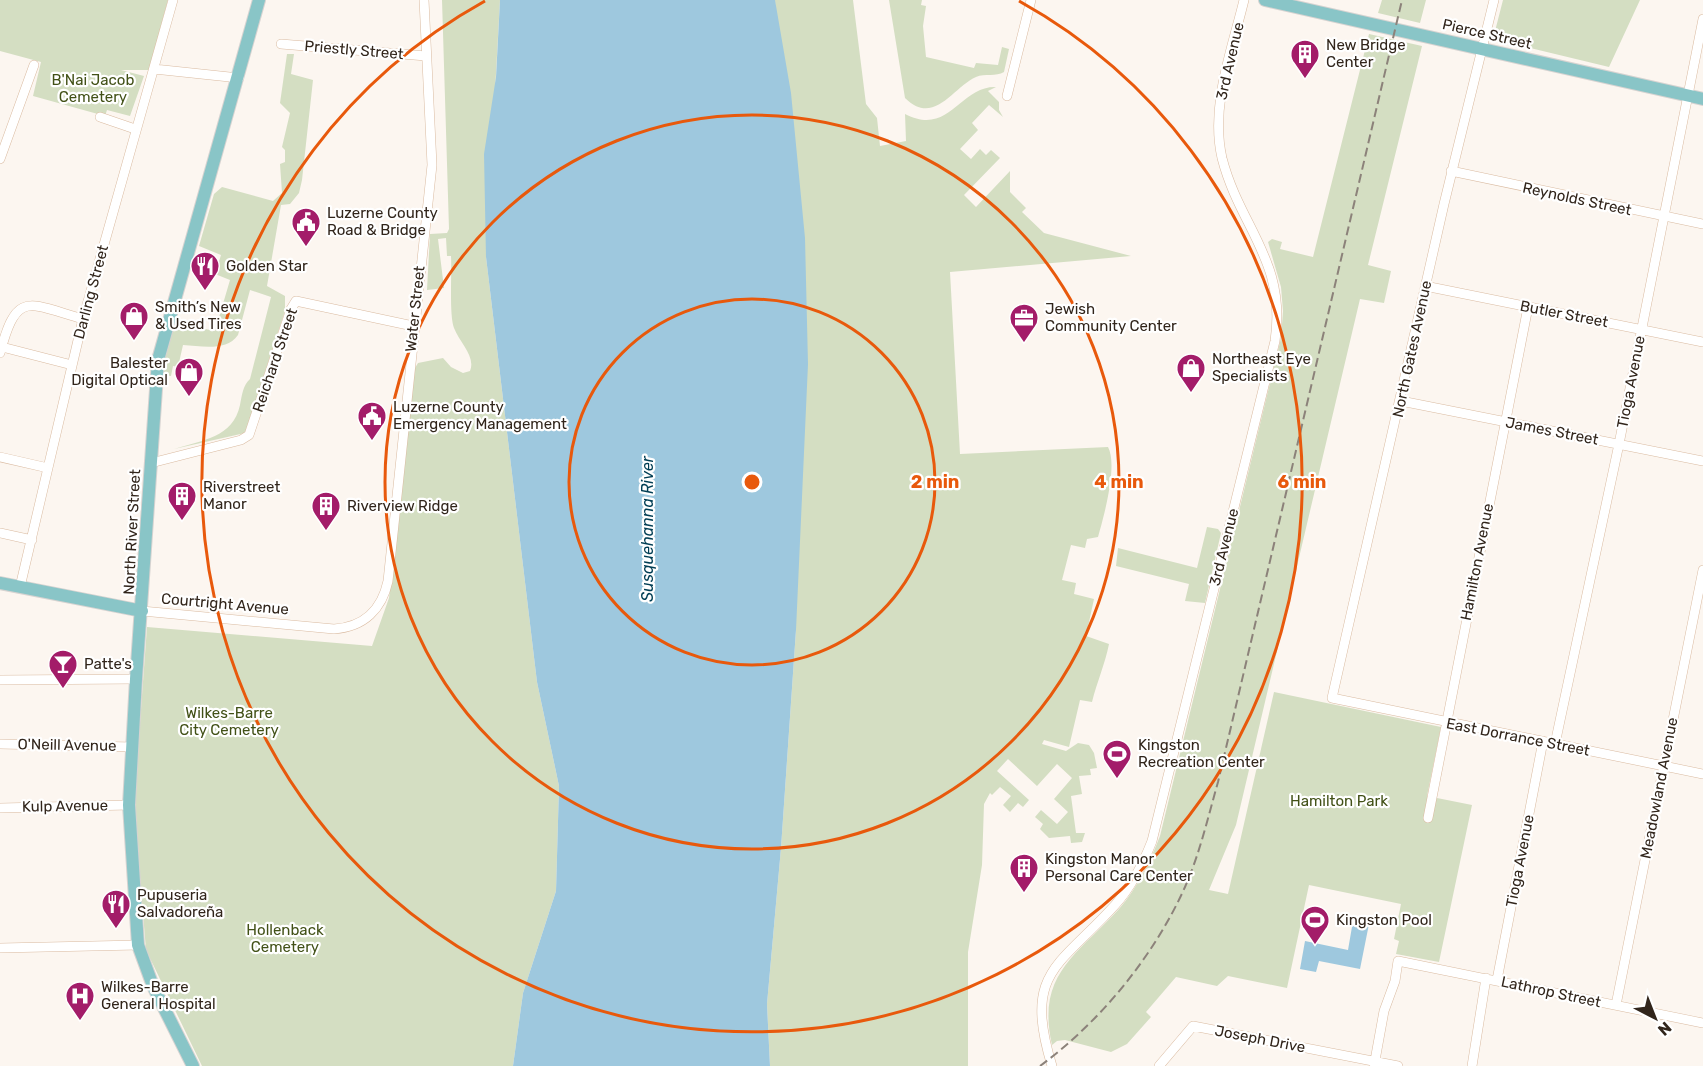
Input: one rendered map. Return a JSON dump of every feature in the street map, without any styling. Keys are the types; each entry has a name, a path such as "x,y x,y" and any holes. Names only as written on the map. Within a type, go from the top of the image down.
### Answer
{"main road":[{"name":"North River Street","path":"193,1066 153,986 138,945 129,805 136,679 158,360 165,329 239,78 259,0"},
{"name":"Pierce Street","path":"1264,0 1703,99"},
{"name":"Courtright Avenue","path":"0,583 142,611"}],"street":[{"name":"Darling Street","path":"20,587 82,319 173,0"},
{"name":"Water Street","path":"374,613 381,603 388,581 413,326 432,165 424,0"},
{"path":"1007,96 1031,0"},
{"name":"3rd Avenue","path":"1052,1066 1041,1020 1042,996 1050,974 1068,950 1122,896 1152,841 1275,341 1278,311 1274,282 1265,254 1225,166 1219,132 1221,98 1244,0"},
{"name":"North Gates Avenue","path":"1332,698 1401,402 1451,171 1494,0"},
{"name":"Tioga Avenue","path":"1555,744 1642,329 1703,19"},
{"name":"Priestly Street","path":"281,44 426,56"},
{"path":"0,159 34,65"},
{"path":"154,69 239,78"},
{"path":"100,117 135,129"},
{"name":"Reynolds Street","path":"1451,171 1703,224"},
{"name":"Butler Street","path":"1425,286 1703,342"},
{"name":"Reichard Street","path":"151,463 241,440 249,435 291,309 296,301 413,326"},
{"path":"72,365 1,350 10,319 23,306 36,305 82,319"},
{"name":"Hamilton Avenue","path":"1428,818 1528,307"},
{"name":"James Street","path":"1401,402 1703,461"},
{"path":"0,457 48,468"},
{"path":"0,533 32,540"},
{"name":"Meadowland Avenue","path":"1616,1005 1703,570"},
{"name":"Courtright Avenue","path":"142,611 331,629 356,625 374,613"},
{"path":"0,680 136,679"},
{"name":"East Dorrance Street","path":"1332,698 1703,774"},
{"name":"Tioga Avenue","path":"1497,980 1543,741"},
{"name":"O'Neill Avenue","path":"0,744 133,747"},
{"name":"Kulp Avenue","path":"0,808 129,805"},
{"path":"0,948 138,945"},
{"name":"Lathrop Street","path":"1374,1064 1398,961 1703,1023"},
{"path":"1472,1066 1486,978"},
{"name":"Joseph Drive","path":"1159,1066 1193,1026 1374,1064 1398,1066"}],"green space":[{"name":"B'Nai Jacob Cemetery","path":"0,0 168,0 149,70 121,70 144,76 130,116 107,110 105,116 33,96 41,62 0,51"},
{"path":"442,0 500,0 486,257 537,682 559,786 556,891 523,993 513,1066 202,1066 146,950 134,805 147,627 372,646 389,598 415,368 418,363 443,358 451,367 463,373 470,371 471,366 469,355 452,322 451,256 447,256 446,238 438,239 444,288 427,290 430,234 447,233 449,229"},
{"path":"775,0 853,0 866,104 877,118 880,146 906,141 905,114 920,119 933,119 954,109 972,94 996,87 988,91 999,102 999,110 1003,117 989,105 972,123 978,130 960,149 971,159 980,149 986,155 991,150 1000,158 964,195 976,207 1010,171 1010,192 1026,208 1022,212 1044,233 1131,256 950,272 960,454 1108,447 1112,466 1104,517 1098,537 1087,539 1085,548 1071,545 1062,580 1076,583 1074,594 1094,599 1086,636 1109,644 1092,702 1080,700 1069,747 1044,740 1042,744 1066,751 1078,743 1089,745 1094,753 1097,768 1090,769 1091,775 1079,776 1082,794 1071,796 1076,833 1085,833 1082,842 1071,843 1070,836 1049,838 1040,829 1043,824 1035,817 1041,810 1057,824 1068,812 1054,799 1072,778 1057,764 1037,786 1008,759 997,771 1029,800 1023,807 1018,803 1010,812 1003,805 1011,796 1000,787 992,795 990,793 984,804 982,865 968,952 968,1066 770,1066 767,1004 781,848 796,630"},
{"path":"889,0 922,0 921,5 926,6 923,26 926,57 974,68 976,63 998,65 1002,47 1009,49 1004,72 976,77 934,107 915,106 905,98"},
{"path":"1382,0 1426,0 1420,23 1378,13"},
{"path":"1503,0 1640,0 1609,67 1493,39"},
{"name":"Hamilton Park","path":"1369,34 1422,46 1368,265 1391,271 1384,303 1360,299 1236,825 1209,890 1228,894 1274,692 1441,727 1427,796 1472,805 1439,962 1396,954 1399,941 1394,939 1401,904 1309,885 1287,988 1228,976 1217,986 1176,977 1146,1012 1151,1017 1127,1044 1111,1052 1065,1040 1057,1041 1052,1045 1049,1021 1050,1000 1055,983 1075,954 1126,901 1160,836 1281,338 1283,311 1281,287 1268,242 1272,239 1282,242 1280,249 1313,257"},
{"path":"287,54 294,54 291,74 313,80 302,180 299,193 290,204 281,205 267,286 285,296 285,311 245,433 174,449 215,436 231,425 240,405 244,387 250,379 271,297 250,290 238,335 233,340 213,347 183,345 178,367 173,366 171,376 162,375 163,358 173,322 215,331 230,280 215,274 221,255 199,246 214,194 222,187 273,201 282,193 280,164 285,162 285,150 282,147 290,113 280,103"},
{"path":"1207,527 1218,529 1221,533 1205,603 1185,601 1189,584 1116,566 1118,548 1197,568"}],"water":[{"name":"Susquehanna River","path":"500,0 775,0 791,93 805,238 808,364 796,630 781,848 767,1004 770,1066 513,1066 523,993 556,891 559,786 537,682 486,257 484,154 496,77"},
{"name":"Kingston Pool","path":"1353,921 1369,924 1360,969 1319,961 1316,972 1300,969 1305,941 1348,950"}],"railway":[{"path":"1040,1066 1105,1008 1142,962 1172,913 1195,861 1218,782 1402,0"}],"place":[{"name":"New Bridge Center","path":"1305,80"},
{"name":"Luzerne County Road & Bridge","path":"306,248"},
{"name":"Golden Star","path":"205,292"},
{"name":"Smith’s New & Used Tires","path":"134,342"},
{"name":"Jewish Community Center","path":"1024,344"},
{"name":"Northeast Eye Specialists","path":"1191,394"},
{"name":"Balester Digital Optical","path":"189,398"},
{"name":"Luzerne County Emergency Management","path":"372,442"},
{"name":"Riverstreet Manor","path":"182,522"},
{"name":"Riverview Ridge","path":"326,532"},
{"name":"Patte's","path":"63,690"},
{"name":"Kingston Recreation Center","path":"1117,780"},
{"name":"Kingston Manor Personal Care Center","path":"1024,894"},
{"name":"Pupuseria Salvadoreña","path":"116,930"},
{"name":"Kingston Pool","path":"1315,946"},
{"name":"Wilkes-Barre General Hospital","path":"80,1022"}],"park label":[{"name":"Wilkes-Barre City Cemetery","path":"229,722"},
{"name":"Hollenback Cemetery","path":"285,938"}]}
